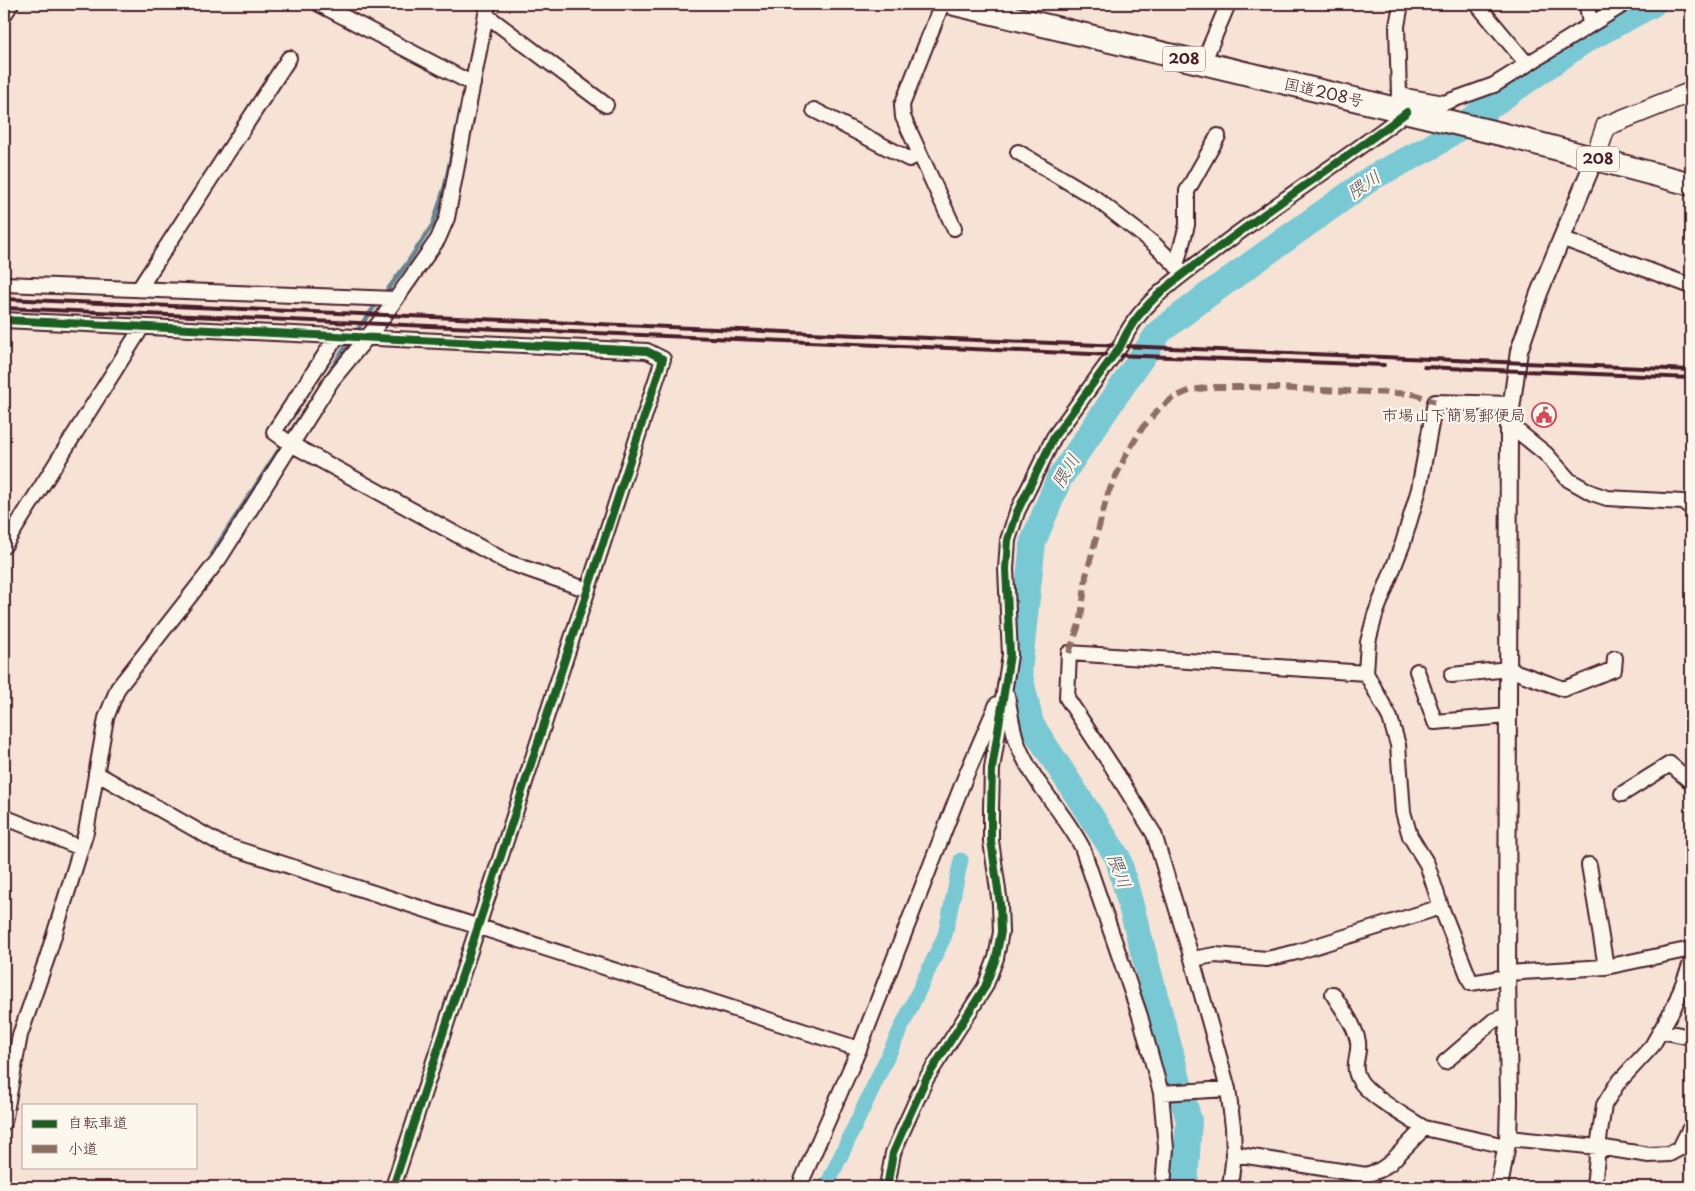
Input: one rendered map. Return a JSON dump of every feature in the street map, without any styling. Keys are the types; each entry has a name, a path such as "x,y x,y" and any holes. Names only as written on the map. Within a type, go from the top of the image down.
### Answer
{"highway":[{"name":"国道208号","path":"955,4 1203,63 1404,107 1691,184"}],"main road":[{"path":"1595,158 1606,126 1691,92"}],"street":[{"path":"4,15 11,4"},
{"path":"318,4 473,84"},
{"path":"942,4 902,105 903,118 954,228"},
{"path":"1203,63 1228,4"},
{"path":"1401,4 1397,26 1404,107"},
{"path":"1477,4 1527,64"},
{"path":"1587,4 1590,25"},
{"path":"887,1187 893,1153 926,1079 984,987 996,958 1001,932 1000,904 991,841 992,779 1010,655 1006,569 1008,540 1017,512 1054,437 1121,345 1130,328 1180,270 1369,141 1404,107 1444,103 1494,85 1624,4"},
{"path":"4,1122 20,1034 47,958 86,832 106,718 118,688 219,559 332,380 379,323 438,239 447,218 487,9 606,105"},
{"path":"139,289 289,58"},
{"path":"814,110 909,159 920,154"},
{"path":"1180,270 1186,225 1187,191 1218,136"},
{"path":"1018,152 1095,198 1154,244 1180,270"},
{"path":"1500,1187 1507,1142 1509,424 1519,351 1561,238 1595,158"},
{"path":"1561,238 1691,286"},
{"path":"4,284 395,299"},
{"path":"4,320 647,351 663,360 393,1187"},
{"path":"4,546 142,327"},
{"path":"338,335 274,432 291,444 508,562 588,590"},
{"path":"1512,404 1434,402 1414,507 1403,542 1375,615 1368,642 1366,673 1390,718 1398,744 1403,812 1410,836 1427,864 1441,907 1471,983 1507,975 1606,967 1691,948"},
{"path":"1509,424 1546,454 1569,480 1592,493 1607,498 1683,502 1691,508"},
{"path":"1230,1187 1234,1154 1228,1089 1192,959 1154,834 1114,768 1067,698 1069,653 1366,673"},
{"path":"1452,675 1508,669 1564,689 1614,668 1615,658"},
{"path":"1417,671 1435,722 1508,716"},
{"path":"799,1187 859,1049 964,780 1005,684"},
{"path":"1005,684 1017,743 1025,761 1042,789 1072,828 1082,847 1167,1093 1164,1187"},
{"path":"1622,794 1670,764 1691,782"},
{"path":"96,773 221,844 859,1049"},
{"path":"4,817 81,848"},
{"path":"1588,865 1606,967"},
{"path":"1192,959 1216,956 1267,959 1297,952 1441,907"},
{"path":"1594,1187 1604,1104 1618,1084 1652,1046 1674,1007 1691,963"},
{"path":"1332,994 1354,1029 1358,1043 1354,1069 1360,1082 1384,1103 1424,1128 1507,1142 1598,1147 1650,1155 1669,1154 1680,1148 1689,1130 1691,1131"},
{"path":"1445,1062 1493,1021 1508,1015"},
{"path":"1660,1032 1691,1037"},
{"path":"1167,1093 1228,1089"},
{"path":"1234,1154 1366,1175 1380,1170 1390,1163 1424,1128"}],"waterway":[{"name":"隈川","path":"1185,1187 1189,1121 1118,858 1031,724 1019,671 1033,542 1059,479 1159,332 1373,177 1431,147 1584,41 1653,4"},
{"path":"383,296 433,224 445,186 461,109"},
{"path":"354,334 378,302"},
{"path":"212,553 350,340"},
{"path":"826,1187 945,935 961,860"}],"railway":[{"path":"4,299 1691,370"},
{"path":"4,308 1384,365"},
{"path":"1424,367 1691,378"}],"marked path":[{"path":"1069,653 1081,619 1086,576 1108,493 1126,455 1143,427 1159,409 1173,398 1191,390 1213,387 1250,387 1414,394 1435,402"}],"cycle path":[{"path":"887,1187 893,1153 926,1079 985,987 996,958 1001,932 1000,904 991,841 992,769 1010,655 1006,569 1008,540 1017,512 1054,437 1121,345 1137,317 1148,305 1173,282 1230,239 1407,112"},
{"path":"4,320 647,351 663,359 393,1187"}],"place":[{"name":"市場山下簡易郵便局","path":"1544,415"}]}
